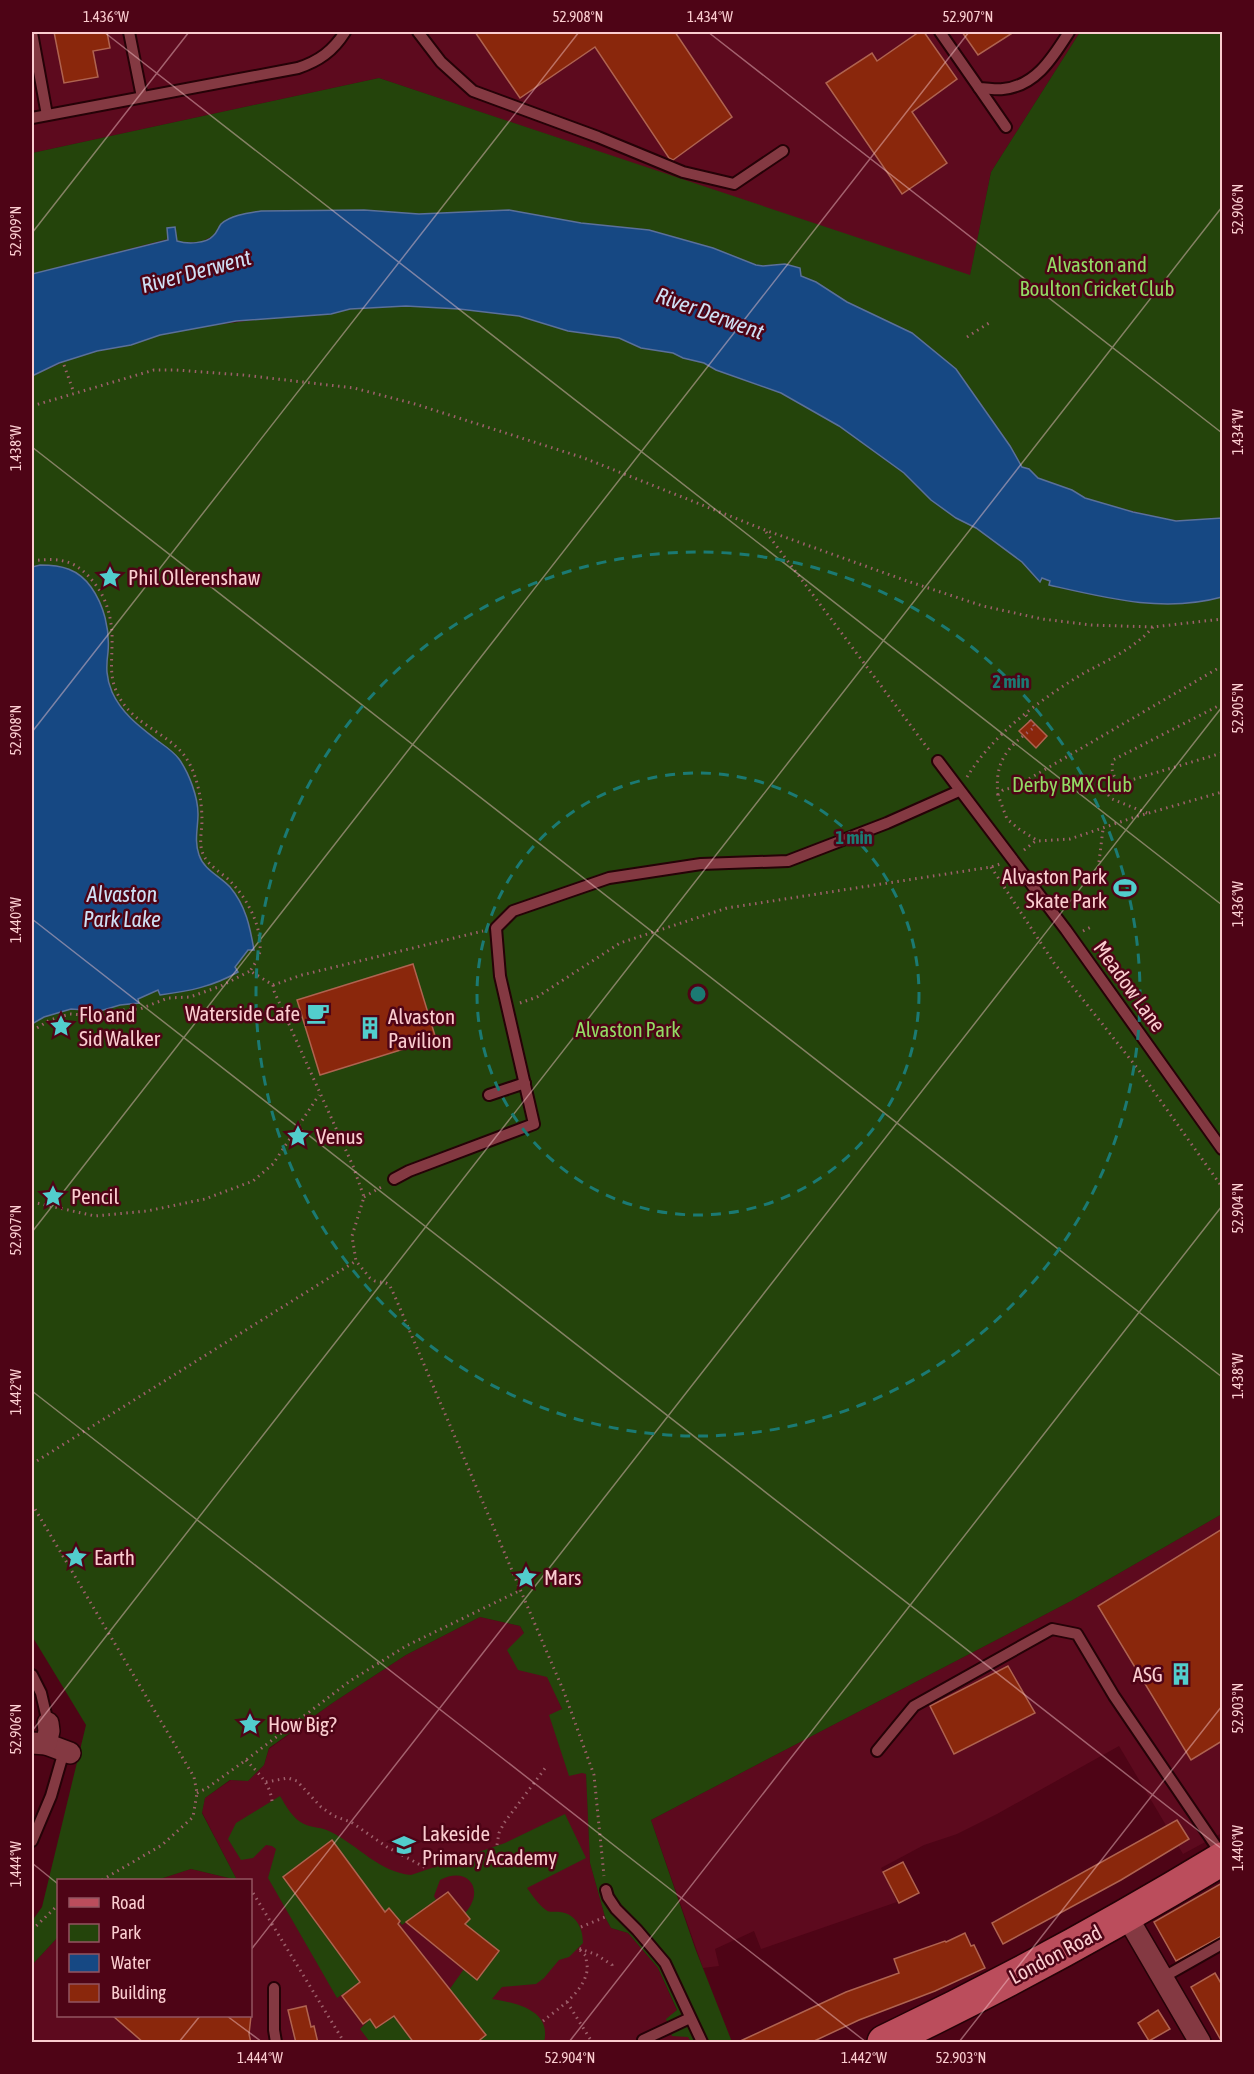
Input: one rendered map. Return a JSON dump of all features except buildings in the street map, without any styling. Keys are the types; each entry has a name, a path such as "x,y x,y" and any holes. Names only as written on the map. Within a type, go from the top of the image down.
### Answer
{"main road":[{"name":"London Road","path":"884,2043 1126,1915 1222,1857"}],"street":[{"path":"48,1723 53,1748"},
{"path":"1126,1915 1200,2043"}],"lane":[{"path":"129,32 142,97"},
{"path":"32,118 313,64 326,56 345,32"},
{"path":"418,32 441,62 473,91 538,117 598,137 683,172 734,184 783,151"},
{"path":"940,32 1006,127"},
{"path":"979,88 1003,89 1028,82 1051,60 1069,32"},
{"path":"32,33 46,115"},
{"name":"Meadow Lane","path":"938,761 1066,930 1222,1149"},
{"path":"394,1179 534,1124 500,976 496,928 513,911 609,878 701,864 788,861 887,823 959,791"},
{"path":"489,1095 525,1083"},
{"path":"877,1751 914,1706 1052,1629 1077,1634 1114,1696 1222,1857"},
{"path":"32,1675 41,1693 48,1723"},
{"path":"32,1841 51,1796 53,1748"},
{"path":"606,1890 616,1909 638,1929 665,1963 702,2043"},
{"path":"1162,1978 1222,1944"},
{"path":"274,1988 276,2043"},
{"path":"643,2040 690,2018"}],"path":[{"path":"967,337 989,322"},
{"path":"64,364 74,393"},
{"path":"32,406 154,370 243,375 354,388 415,404 584,458 765,530 983,606 1071,623 1153,627 1222,619"},
{"path":"765,530 938,761"},
{"path":"32,561 56,559 73,564 88,576 103,596 111,627 111,672 115,687 129,711 183,755 190,766 201,799 201,841 205,857 233,884 253,915 260,951 250,971 221,986 190,996 168,998 140,1009 123,1010 101,1016 69,1014 50,1020 32,1031"},
{"path":"959,791 981,757 1025,714 1081,675 1143,639 1153,627"},
{"path":"998,795 1003,790 1015,787 1222,666"},
{"path":"1222,704 1113,760 1111,770 1113,777 1120,783 1222,753"},
{"path":"1025,714 1035,727 1011,746 998,767 996,778 998,795 1007,819 1038,840 1070,839 1222,792"},
{"path":"1100,786 1112,800 1148,814"},
{"path":"1099,862 1103,829"},
{"path":"507,1008 537,997 620,943 727,908 991,867 1012,860"},
{"path":"991,867 1054,963 1138,1069 1222,1187"},
{"path":"273,985 302,975 496,928"},
{"path":"250,971 273,985 319,1094 353,1166 363,1197 352,1236 356,1260 370,1278 390,1286 521,1590 590,1759 606,1890"},
{"path":"32,1202 95,1216 147,1211 205,1198 253,1181 273,1164 319,1094"},
{"path":"363,1197 394,1179"},
{"path":"32,1464 356,1260"},
{"path":"32,1504 194,1777 197,1793 193,1817 162,1845 105,1879"},
{"path":"197,1793 246,1760 333,1693 406,1646 521,1590"},
{"path":"246,1760 266,1782 271,1791 272,1802"},
{"path":"497,1845 504,1823 546,1767"},
{"path":"266,1782 288,1778 297,1781 321,1808 351,1822 387,1847 428,1869"},
{"path":"252,1891 344,2043"},
{"path":"32,1930 57,1906"},
{"path":"581,1927 605,1917 616,1909"},
{"path":"543,2020 567,2002 587,1971 586,1956 578,1948 597,1955 612,1965 612,1969"},
{"path":"567,2002 592,2043"}],"shaded area":[{"path":"32,32 1080,32 991,172 970,276 379,78 32,153"},
{"path":"1222,1514 1222,1833 1183,1854 1119,1746 997,1814 957,1834 924,1845 881,1868 897,1902 761,1949 754,1931 715,1949 719,1966 703,1968 651,1820 1071,1601"},
{"name":"Lakeside Primary Academy","path":"480,1617 520,1626 553,1687 586,1769 590,1863 605,1917 611,1928 628,1933 658,1968 691,2042 32,2042 32,1965 57,1938 57,2017 252,2017 252,1879 236,1879 202,1812 205,1798 231,1780 248,1781 264,1765 269,1749 334,1702 406,1655"},
{"path":"191,1869 233,1879 160,1879"}],"green space":[{"name":"Alvaston and Boulton Cricket Club","path":"1080,32 1222,32 1222,518 1170,520 1085,498 1072,490 1038,478 1029,469 1022,468 994,424 912,333 847,302 816,282 801,276 785,264 756,265 713,248 649,230 581,223 508,210 419,214 364,210 261,211 238,215 222,224 213,236 201,242 177,241 167,228 168,239 32,274 32,153 379,78 970,275 991,172"},
{"name":"Alvaston Park","path":"406,306 519,316 568,331 619,338 641,348 673,353 704,363 716,370 781,393 839,426 904,473 931,500 956,518 976,528 1022,562 1040,582 1041,578 1051,581 1049,585 1071,590 1114,599 1157,604 1200,602 1222,597 1222,1514 1071,1601 651,1820 695,1948 732,2042 691,2042 688,2037 672,2036 666,2019 677,2010 658,1968 628,1933 611,1928 605,1917 590,1863 586,1774 569,1776 549,1715 562,1709 547,1677 518,1670 507,1650 524,1633 520,1626 480,1617 406,1655 334,1702 269,1748 264,1765 248,1781 230,1780 205,1798 202,1813 236,1879 191,1869 160,1879 57,1879 57,1938 32,1965 32,1921 42,1907 86,1725 32,1636 32,376 77,356 131,345 160,335 200,327 276,317 314,316 350,309"},
{"path":"280,1796 290,1812 300,1822 328,1830 379,1864 411,1875 505,1843 565,1814 586,1858 527,1888 546,1910 566,1913 574,1919 582,1932 583,1943 569,1957 559,1960 536,1984 502,1987 492,1999 521,2006 537,2015 543,2022 544,2042 476,2042 449,1990 464,1969 498,1951 465,1924 465,1913 474,1896 471,1882 459,1876 450,1876 440,1880 434,1896 436,1900 402,1925 389,1908 385,1912 332,1840 283,1877 360,1982 337,1998 268,1878 276,1849 266,1845 253,1858 241,1860 228,1839 236,1823"},
{"path":"394,2016 414,2042 370,2042 360,2029 370,2019 377,2028"}],"water":[{"name":"River Derwent","path":"364,210 419,214 509,210 581,223 649,230 713,248 756,265 785,264 800,268 801,276 816,282 847,302 912,333 956,369 1022,467 1029,469 1038,478 1072,490 1085,498 1133,512 1176,521 1222,518 1222,597 1200,602 1157,604 1113,599 1070,590 1049,585 1050,581 1042,578 1040,582 1022,562 976,528 956,518 931,500 904,473 839,426 781,393 673,353 641,348 619,338 568,331 519,316 406,306 350,309 331,314 236,321 160,335 131,345 97,351 59,363 32,376 32,274 168,240 167,228 175,227 177,241 196,243 210,239 225,221 245,214 261,211"},
{"name":"Alvaston Park Lake","path":"40,565 62,567 75,572 96,594 107,627 107,672 112,692 132,720 177,756 183,765 196,800 198,814 196,840 199,855 208,869 230,887 240,902 249,925 254,950 248,950 235,967 238,972 210,985 160,995 158,990 138,999 139,1003 120,1005 100,1011 71,1009 44,1017 32,1024 32,567"}],"place":[{"name":"Phil Ollerenshaw","path":"110,577"},
{"name":"Alvaston Park Skate Park","path":"1125,888"},
{"name":"Waterside Cafe","path":"318,1013"},
{"name":"Flo and Sid Walker","path":"61,1026"},
{"name":"Alvaston Pavilion","path":"370,1028"},
{"name":"Venus","path":"298,1136"},
{"name":"Pencil","path":"53,1196"},
{"name":"Earth","path":"76,1557"},
{"name":"Mars","path":"526,1577"},
{"name":"ASG","path":"1181,1674"},
{"name":"How Big?","path":"250,1724"},
{"name":"Lakeside Primary Academy","path":"404,1845"}],"park label":[{"name":"Derby BMX Club","path":"1072,784"}]}
